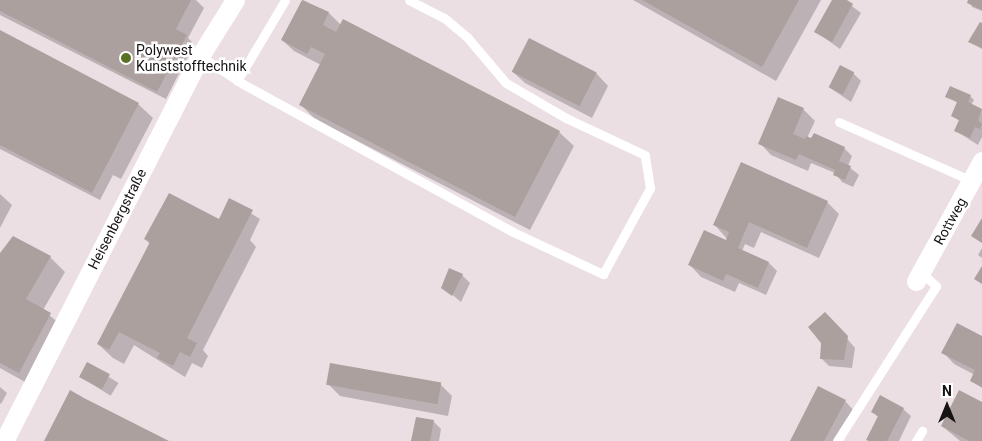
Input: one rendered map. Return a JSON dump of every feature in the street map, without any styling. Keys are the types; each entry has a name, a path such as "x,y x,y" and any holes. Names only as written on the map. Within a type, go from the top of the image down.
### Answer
{"street":[{"name":"Heisenbergstraße","path":"4,441 228,3"},
{"name":"Rottweg","path":"918,276 982,161"}],"lane":[{"path":"238,81 284,0"},
{"path":"200,56 238,81 511,230 603,274 650,188 650,170 645,156 566,118 506,83 467,37 444,18 408,0"},
{"path":"839,122 972,182"},
{"path":"837,441 936,286 918,276"},
{"path":"916,441 922,431"}],"building":[{"name":"Polywest Kunststofftechnik","path":"0,0 191,0 176,29 187,35 157,92 0,11"},
{"path":"302,0 329,12 323,25 336,32 343,19 560,131 515,217 299,105 325,54 311,47 307,54 281,40"},
{"path":"642,0 799,0 762,67"},
{"path":"832,0 847,0 853,4 832,42 814,32"},
{"path":"968,0 982,0 982,10 967,3"},
{"path":"980,22 982,23 982,48 968,42"},
{"path":"0,30 139,103 92,193 0,145"},
{"path":"529,38 597,73 579,106 512,72"},
{"path":"840,65 854,72 843,95 829,87"},
{"path":"950,86 971,95 968,102 982,109 978,120 982,124 980,129 975,127 970,138 954,131 959,120 951,116 957,102 945,97"},
{"path":"778,97 804,108 793,134 805,139 806,136 811,138 814,133 845,147 839,161 851,166 845,180 833,175 835,170 799,154 796,160 758,144"},
{"path":"741,162 828,201 807,248 749,222 738,248 769,262 758,288 726,274 723,281 688,265 704,230 726,240 729,232 713,225"},
{"path":"169,193 219,219 229,198 253,210 187,338 197,343 190,357 180,352 173,366 157,358 160,353 119,332 109,350 97,344 150,242 144,239"},
{"path":"982,218 982,243 971,236"},
{"path":"13,236 51,256 26,299 51,313 19,373 0,363 0,253"},
{"path":"982,266 982,284 974,279"},
{"path":"449,268 463,274 452,296 441,288"},
{"path":"825,312 848,336 844,360 820,359 821,343 808,327"},
{"path":"957,323 982,336 982,387 970,381 975,370 941,353"},
{"path":"87,362 110,374 102,389 79,377"},
{"path":"330,363 441,383 437,404 326,385"},
{"path":"818,386 846,400 824,441 790,441"},
{"path":"70,390 84,398 169,441 44,441"},
{"path":"959,390 982,402 982,441 969,441 941,426"},
{"path":"880,395 904,408 887,441 869,441 866,440 878,416 871,412"},
{"path":"416,417 434,420 430,441 411,441"}],"place":[{"name":"Polywest Kunststofftechnik","path":"126,58"}]}
